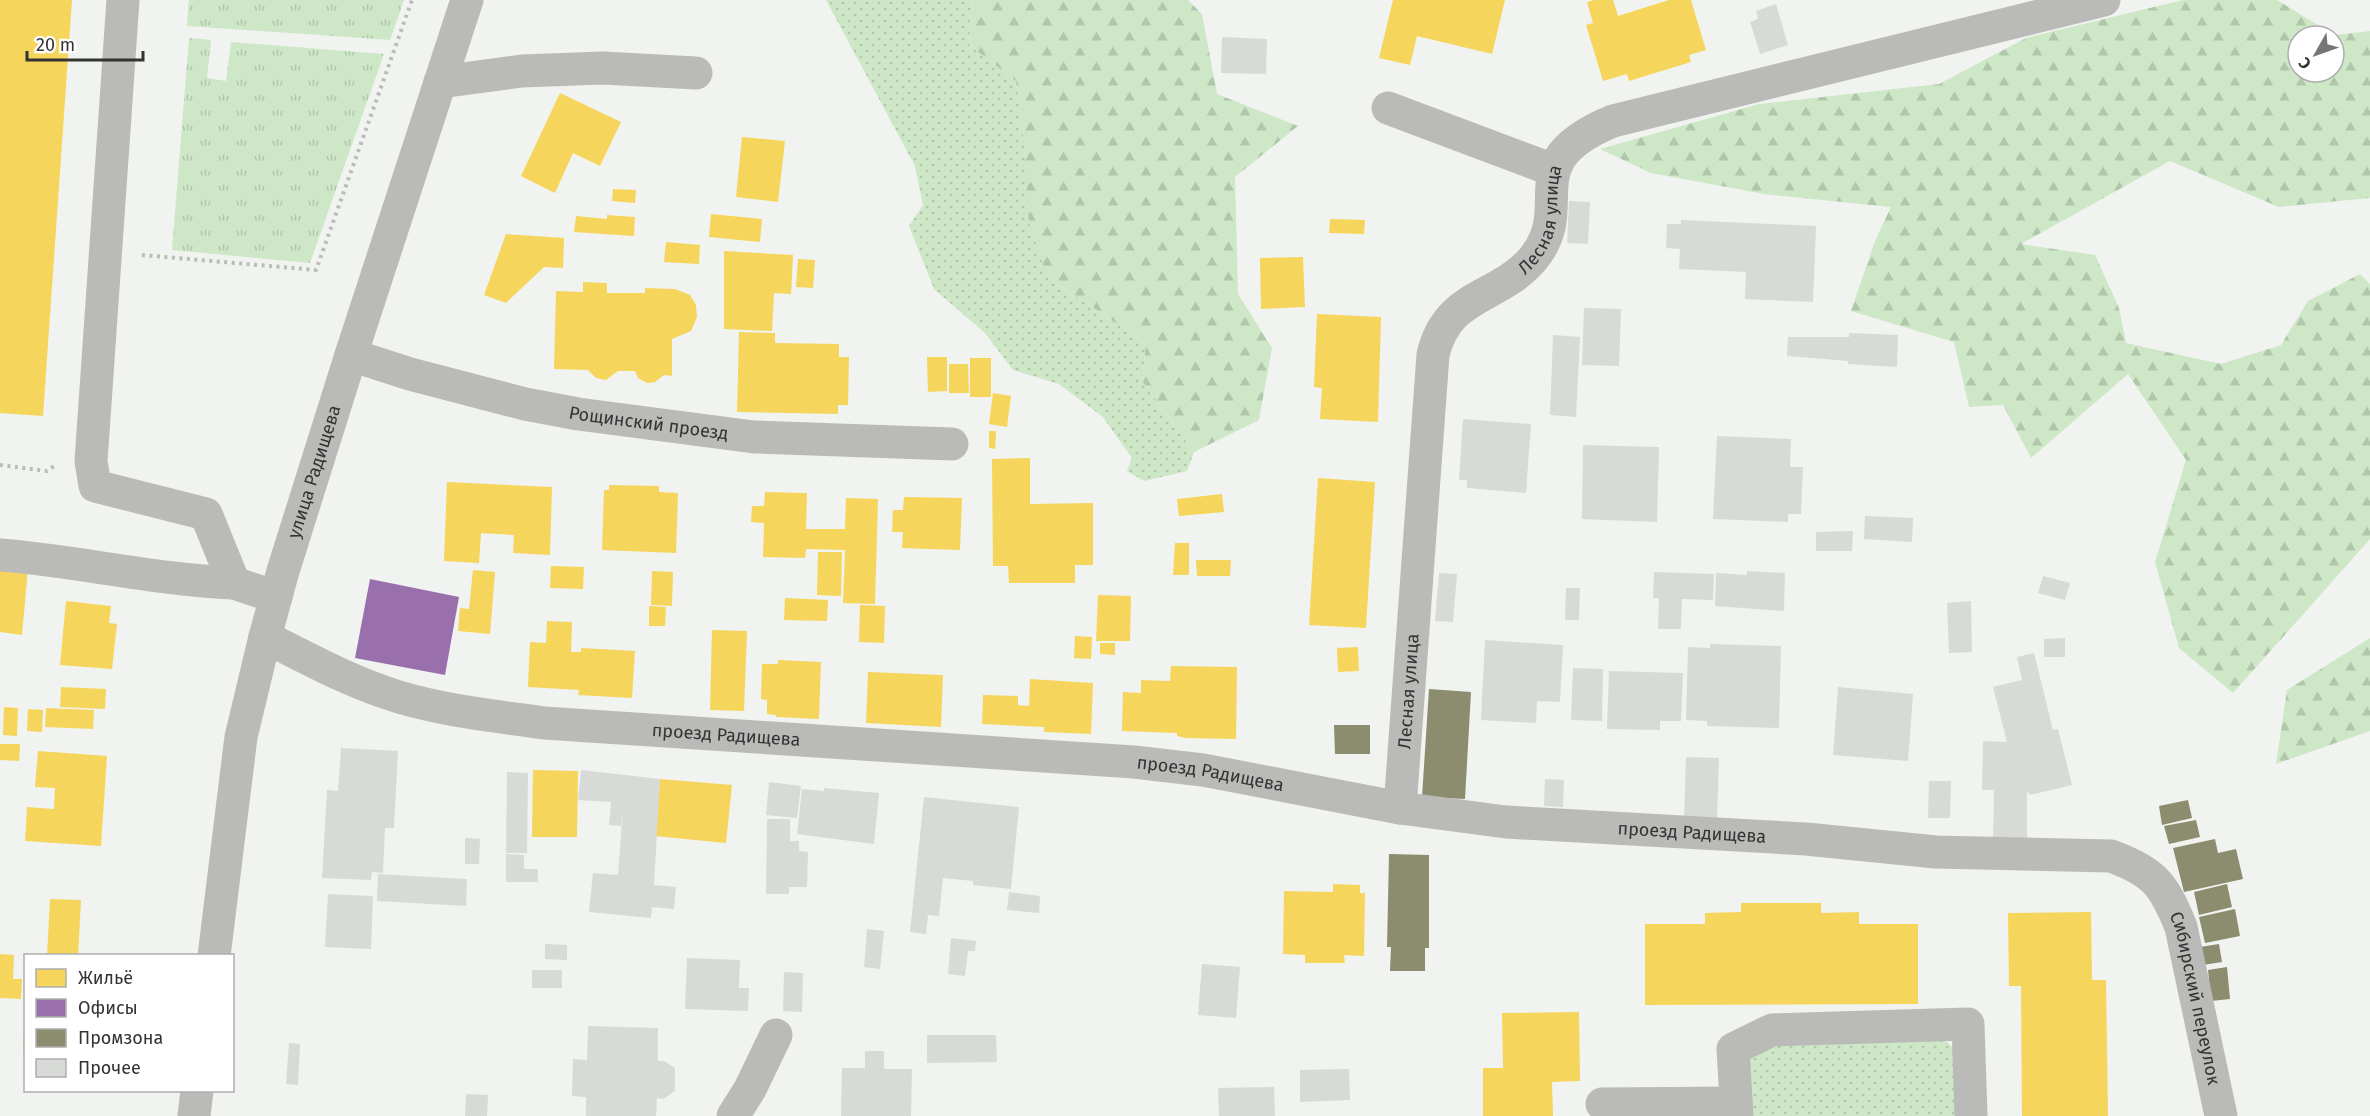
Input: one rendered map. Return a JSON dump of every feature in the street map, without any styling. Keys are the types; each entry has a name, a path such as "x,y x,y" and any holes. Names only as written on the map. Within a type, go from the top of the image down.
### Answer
{"street":[{"path":"123,0 91,462 95,486 206,514 234,583"},
{"name":"улица Радищева","path":"214,954 241,737 265,637 351,355 467,0"},
{"name":"Лесная улица","path":"1400,808 1433,356 1437,337 1447,322 1462,307 1516,275 1542,246 1547,230 1553,170 1561,153 1577,137 1612,121 2104,0"},
{"path":"440,82 522,71 580,69 696,73"},
{"path":"1388,108 1553,170"},
{"name":"Рощинский проезд","path":"351,355 433,380 578,414 754,437 952,444"},
{"path":"0,555 45,558 201,582 234,583 276,597"},
{"name":"проезд Радищева","path":"265,637 339,674 399,697 475,714 544,723 1134,762 1203,770 1400,808 1506,822 1806,839 1936,852 2111,856 2138,865 2160,883"},
{"name":"Сибирский переулок","path":"2160,883 2181,927 2221,1116"},
{"path":"1602,1104 1737,1110 1733,1049 1772,1030 1968,1024 1971,1116"},
{"path":"733,1116 750,1089 776,1035"},
{"path":"194,1116 197,1092"}],"path":[{"path":"105,252 316,270 412,0"},
{"path":"0,465 47,471 57,464 63,455"}],"green space":[{"path":"189,0 404,0 390,40 187,26"},
{"path":"826,0 972,0 969,45 1016,81 1047,277 1146,343 1142,381 1194,452 1187,471 1144,481 1127,471 1132,458 1103,417 1059,384 1013,370 985,333 934,289 909,226 923,205 915,166"},
{"path":"972,0 1188,0 1202,14 1217,94 1298,126 1235,177 1238,294 1272,348 1259,420 1194,452 1142,381 1146,343 1047,277 1029,223 1024,145 1016,81 969,45"},
{"path":"2183,0 2277,0 2316,24 2286,24 2286,84 2346,84 2346,34 2370,31 2370,198 2279,207 2170,161 2021,244 2095,255 2119,308 2126,343 2221,364 2281,345 2308,301 2360,274 2370,284 2370,539 2233,693 2179,648 2155,562 2186,460 2128,374 2031,458 2003,405 1969,407 1954,342 1851,311 1875,241 1891,207 1764,194 1651,173 1600,149 1759,104 1939,84 2026,38"},
{"path":"189,38 211,40 207,78 226,81 231,42 384,54 310,263 172,250"},
{"path":"2370,638 2370,731 2276,764 2287,690"},
{"path":"1942,1038 1958,1052 1957,1116 1750,1116 1744,1058 1764,1043"}],"building: Жильё":[{"path":"0,0 72,0 43,416 0,413"},
{"path":"1393,0 1505,0 1492,54 1417,36 1410,65 1379,58"},
{"path":"1613,0 1618,16 1669,0 1691,0 1706,50 1689,55 1691,62 1629,81 1627,74 1603,81 1586,25 1593,23 1587,2"},
{"path":"560,93 621,122 600,166 573,153 555,193 521,176"},
{"path":"742,137 785,141 778,202 736,197"},
{"path":"613,189 636,190 635,203 612,201"},
{"path":"711,214 762,219 760,242 709,237"},
{"path":"607,215 635,217 634,236 574,232 576,216 607,219"},
{"path":"1330,219 1365,220 1364,234 1329,233"},
{"path":"506,234 564,238 563,268 544,267 506,303 484,295"},
{"path":"666,242 700,245 699,264 664,262"},
{"path":"724,251 793,255 791,294 774,293 772,331 724,329"},
{"path":"1303,257 1305,307 1261,309 1260,258"},
{"path":"798,259 815,260 813,288 796,287"},
{"path":"583,282 607,283 607,293 645,293 645,288 675,289 690,295 696,305 697,317 691,331 672,339 672,376 664,375 655,382 647,383 638,378 635,371 618,371 606,380 596,378 588,370 554,369 556,291 583,292"},
{"path":"1317,314 1381,317 1378,422 1320,419 1322,388 1314,387"},
{"path":"739,332 775,333 775,343 839,344 839,357 849,357 848,405 838,405 838,414 737,412"},
{"path":"927,357 947,357 947,391 928,392"},
{"path":"970,358 991,358 991,397 970,397"},
{"path":"949,364 968,364 969,393 949,393"},
{"path":"993,393 1011,396 1007,427 989,424"},
{"path":"989,431 996,431 995,449 989,448"},
{"path":"1030,458 1030,504 1093,503 1093,565 1075,565 1075,583 1009,583 1008,566 993,566 992,459"},
{"path":"1318,478 1375,482 1366,628 1309,625"},
{"path":"447,482 552,487 550,555 513,553 514,535 481,533 479,563 444,561"},
{"path":"609,485 659,486 659,492 678,493 676,553 602,550 604,490 609,490"},
{"path":"765,492 807,493 806,529 845,529 846,498 878,499 875,604 843,603 845,550 806,549 805,558 763,557 764,523 751,522 752,506 764,506"},
{"path":"1222,494 1224,512 1179,516 1177,499"},
{"path":"904,497 962,498 960,550 902,548 903,532 892,532 893,510 903,510"},
{"path":"1175,543 1189,543 1189,575 1173,575"},
{"path":"818,552 842,552 841,596 817,595"},
{"path":"1196,560 1231,560 1230,576 1197,576"},
{"path":"0,565 28,568 22,635 0,632"},
{"path":"551,566 584,567 583,589 550,588"},
{"path":"473,570 495,572 490,634 458,631 460,608 469,609"},
{"path":"652,571 673,572 672,606 651,605"},
{"path":"1098,595 1131,596 1130,641 1096,641"},
{"path":"785,598 828,600 827,621 784,620"},
{"path":"66,601 111,606 109,623 117,624 112,669 60,665"},
{"path":"860,605 885,606 884,643 859,642"},
{"path":"649,606 666,607 665,626 649,626"},
{"path":"547,621 572,622 571,652 581,652 581,648 635,651 632,698 578,695 579,690 528,687 530,642 546,643"},
{"path":"712,630 747,631 744,711 710,710"},
{"path":"1075,636 1092,637 1091,659 1074,658"},
{"path":"1100,643 1115,643 1115,655 1100,654"},
{"path":"1358,647 1359,671 1338,672 1337,648"},
{"path":"778,660 821,662 819,719 776,717 776,715 767,714 767,700 761,699 762,664 778,664"},
{"path":"1171,666 1237,667 1236,739 1186,738 1177,736 1177,733 1122,731 1123,692 1141,693 1141,680 1170,681"},
{"path":"868,672 943,675 941,727 866,723"},
{"path":"1030,679 1093,683 1091,734 1044,732 1044,727 982,724 983,695 1018,696 1018,705 1029,706"},
{"path":"61,687 106,689 105,709 60,707"},
{"path":"4,707 18,708 17,736 3,735"},
{"path":"46,708 94,710 93,729 45,727"},
{"path":"28,709 43,710 42,732 27,731"},
{"path":"0,744 20,744 19,761 0,760"},
{"path":"38,751 107,756 101,846 25,841 27,807 54,809 55,788 35,787"},
{"path":"533,770 578,771 577,837 532,837"},
{"path":"660,779 732,785 726,843 655,836"},
{"path":"1333,884 1360,885 1360,893 1365,893 1364,956 1344,955 1345,963 1305,963 1305,955 1283,954 1284,891 1333,892"},
{"path":"50,899 81,900 78,954 47,954"},
{"path":"1741,903 1821,903 1821,913 1859,912 1859,924 1918,924 1918,1004 1645,1005 1645,924 1705,924 1705,913 1741,912"},
{"path":"2091,912 2092,980 2106,980 2108,1116 2022,1116 2021,986 2009,986 2008,913"},
{"path":"0,954 14,955 13,979 22,979 21,999 0,998"},
{"path":"1579,1012 1580,1081 1552,1082 1553,1116 1483,1116 1483,1068 1503,1068 1502,1013"}],"building: Офисы":[{"path":"370,579 459,597 445,675 355,658"}],"building: Промзона":[{"path":"1429,689 1471,692 1465,799 1422,797"},
{"path":"1334,725 1370,725 1370,754 1335,754"},
{"path":"2188,800 2192,818 2162,825 2159,806"},
{"path":"2196,820 2200,837 2169,844 2164,826"},
{"path":"2215,839 2218,853 2236,849 2243,879 2184,892 2173,848"},
{"path":"1389,854 1429,855 1429,948 1425,948 1425,971 1390,971 1391,947 1387,947"},
{"path":"2227,884 2232,907 2199,915 2194,892"},
{"path":"2235,909 2240,936 2205,943 2199,917"},
{"path":"2219,944 2222,962 2203,965 2200,947"},
{"path":"2227,967 2230,999 2211,1001 2208,970"}],"building: Прочее":[{"path":"1776,4 1788,45 1760,54 1750,22 1758,19 1756,11"},
{"path":"1222,37 1267,39 1266,74 1221,73"},
{"path":"1569,201 1590,202 1588,244 1567,243"},
{"path":"1681,220 1816,226 1813,302 1745,299 1746,272 1679,269 1680,249 1666,248 1667,224 1681,224"},
{"path":"1584,308 1621,309 1619,366 1582,365"},
{"path":"1849,333 1898,335 1897,367 1848,364 1848,361 1787,356 1788,337 1849,337"},
{"path":"1553,335 1580,337 1576,417 1550,415"},
{"path":"1463,419 1531,424 1526,493 1467,488 1467,480 1459,480"},
{"path":"1717,436 1791,439 1790,467 1803,467 1801,514 1788,514 1788,522 1713,519"},
{"path":"1583,445 1659,447 1657,522 1582,519"},
{"path":"1865,516 1913,518 1912,542 1864,539"},
{"path":"1853,531 1852,551 1816,551 1816,532"},
{"path":"1747,571 1785,573 1784,611 1715,606 1716,573 1747,575"},
{"path":"1654,572 1714,574 1713,600 1682,599 1681,629 1658,629 1659,598 1653,598"},
{"path":"1439,573 1457,574 1453,622 1435,621"},
{"path":"2043,576 2070,583 2065,600 2038,593"},
{"path":"1566,588 1580,588 1579,620 1565,620"},
{"path":"1971,601 1972,652 1949,653 1947,603"},
{"path":"2065,638 2065,657 2044,657 2044,639"},
{"path":"1485,640 1563,645 1560,702 1537,701 1536,723 1481,720"},
{"path":"1710,644 1781,646 1779,728 1707,726 1707,721 1686,720 1688,647 1710,648"},
{"path":"2034,653 2053,730 2058,729 2072,785 2030,795 2027,791 2027,846 1993,846 1994,790 1982,790 1983,741 2007,742 1993,687 2022,680 2017,657"},
{"path":"1573,668 1603,669 1602,721 1571,720"},
{"path":"1609,671 1683,673 1681,721 1660,721 1660,730 1607,729"},
{"path":"1838,687 1913,694 1908,761 1833,755"},
{"path":"341,748 398,751 394,828 385,828 383,873 372,872 371,880 322,878 327,790 338,791"},
{"path":"1686,757 1719,758 1717,820 1684,819"},
{"path":"581,770 660,779 654,885 676,887 674,909 652,907 651,918 589,912 593,873 618,875 623,807 621,826 609,825 611,802 578,800"},
{"path":"507,772 528,773 527,853 506,853"},
{"path":"1545,779 1564,780 1563,807 1544,806"},
{"path":"1929,781 1951,781 1950,818 1928,818"},
{"path":"769,782 801,786 797,818 766,815"},
{"path":"824,788 879,793 874,844 797,834 802,789 824,791"},
{"path":"924,797 1019,807 1011,889 973,885 973,881 943,878 939,916 928,915 926,934 910,932"},
{"path":"767,819 790,819 790,841 799,841 799,851 808,852 807,887 789,887 789,894 766,894"},
{"path":"465,838 480,839 479,864 465,864"},
{"path":"506,854 524,855 524,869 538,869 538,882 506,882"},
{"path":"378,874 467,879 466,906 377,901"},
{"path":"1009,892 1040,896 1039,913 1007,910"},
{"path":"328,894 373,896 371,949 325,947"},
{"path":"867,929 884,931 880,969 864,967"},
{"path":"951,938 976,941 975,951 968,951 965,976 948,974"},
{"path":"545,944 567,945 567,960 545,959"},
{"path":"687,958 740,960 739,988 749,988 748,1011 685,1009"},
{"path":"1202,964 1240,967 1236,1018 1198,1015"},
{"path":"532,970 562,970 562,988 532,988"},
{"path":"784,972 803,973 802,1012 783,1011"},
{"path":"588,1026 658,1028 658,1061 664,1061 675,1068 675,1091 663,1099 657,1098 656,1116 586,1116 586,1097 572,1096 573,1059 587,1060"},
{"path":"927,1035 996,1035 997,1062 927,1063"},
{"path":"289,1043 300,1044 298,1085 286,1084"},
{"path":"865,1051 884,1051 884,1069 912,1069 911,1116 841,1116 842,1068 865,1068"},
{"path":"1349,1069 1350,1100 1300,1102 1300,1070"},
{"path":"1274,1087 1275,1116 1219,1116 1218,1088"},
{"path":"466,1094 488,1095 487,1116 465,1116"}]}
